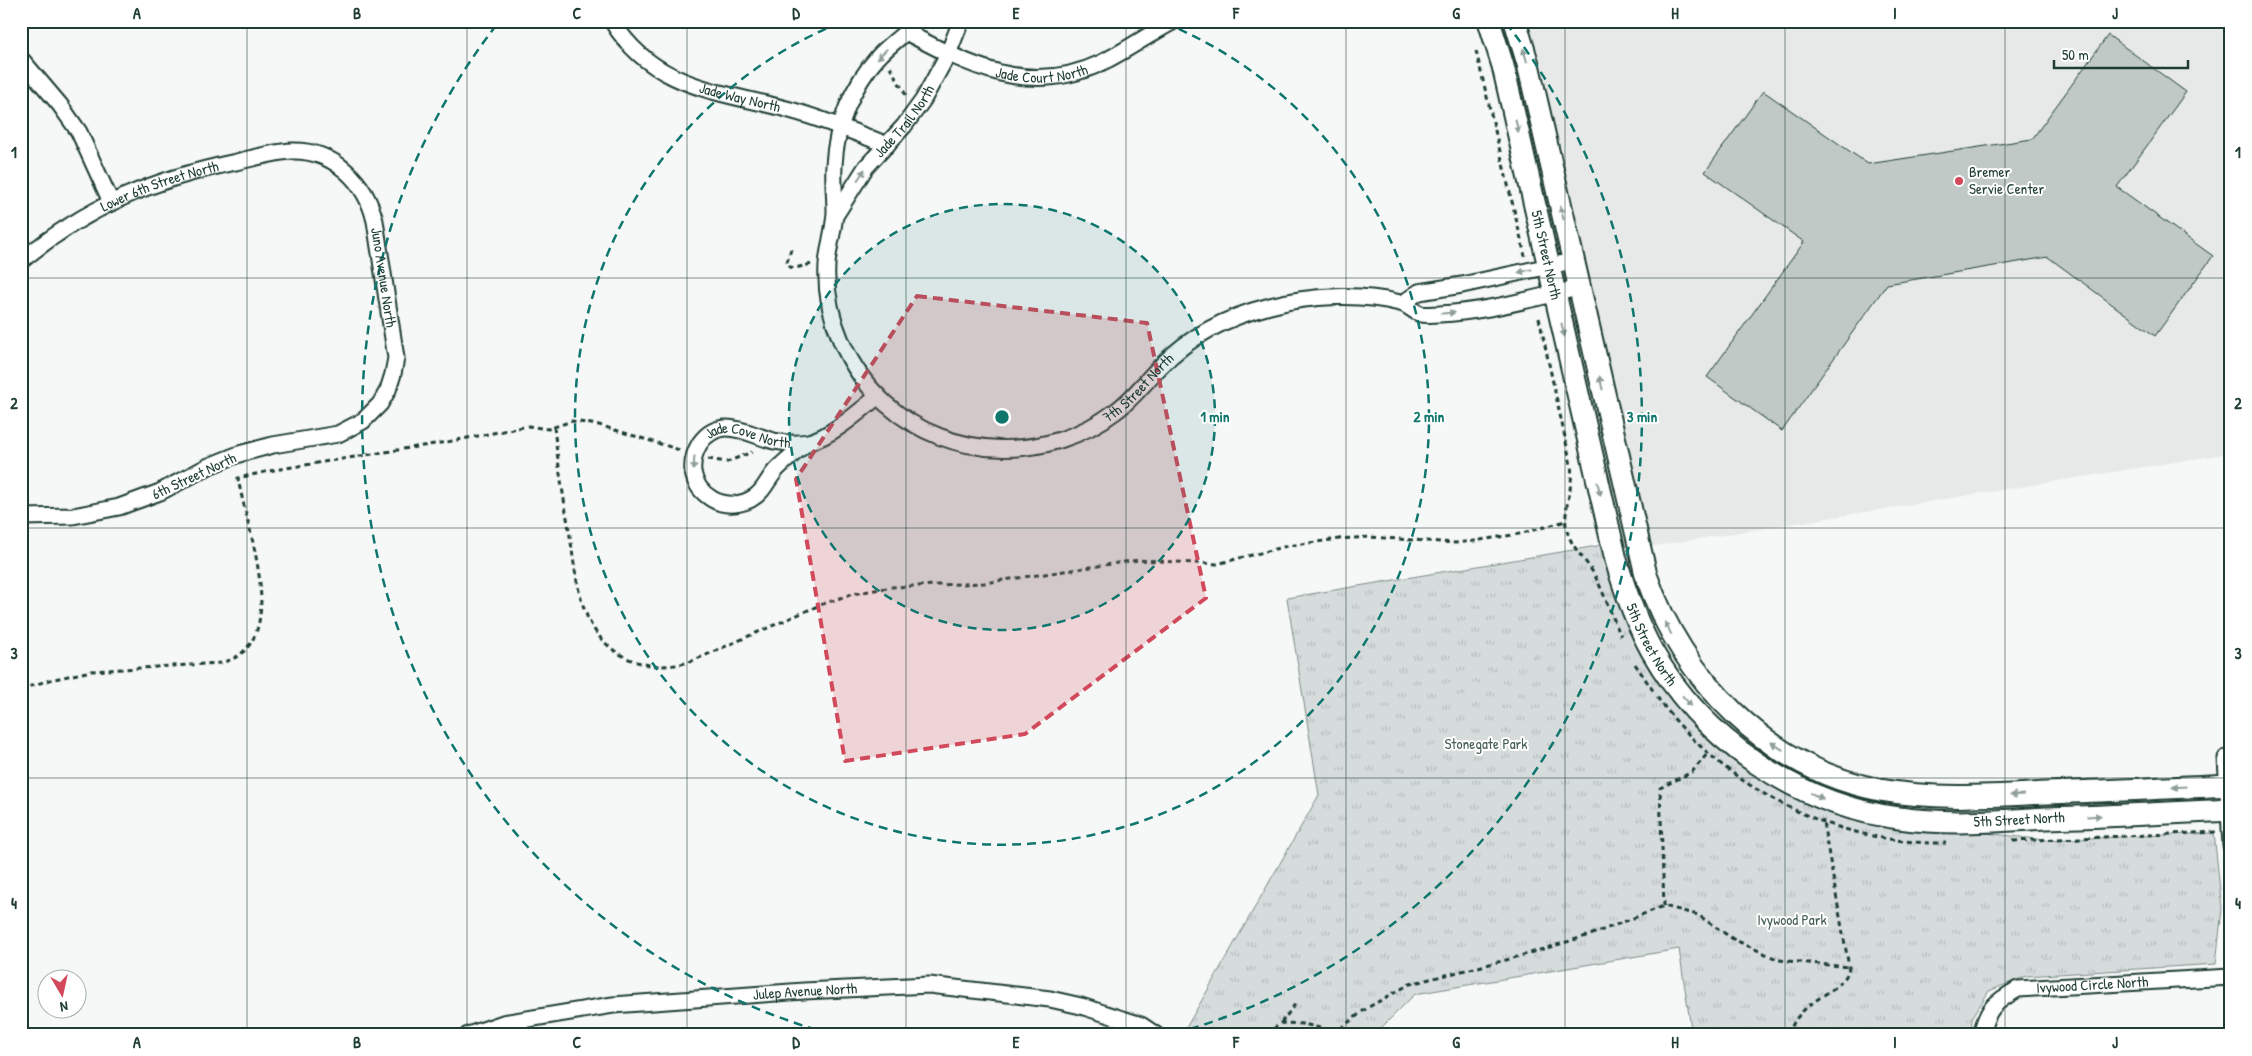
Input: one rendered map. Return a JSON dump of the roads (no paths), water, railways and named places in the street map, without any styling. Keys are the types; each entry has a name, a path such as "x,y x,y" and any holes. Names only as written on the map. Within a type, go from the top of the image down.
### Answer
{"street":[{"name":"Jade Way North","path":"612,21 630,45 645,59 687,84 796,112 840,126 887,145"},
{"name":"Jade Trail North","path":"878,396 863,378 847,352 837,329 831,306 826,268 835,216 834,164 840,126 854,93 869,68 885,50 918,21"},
{"name":"Jade Trail North","path":"835,216 866,167 887,145 923,100 948,54 960,21"},
{"name":"Jade Court North","path":"906,32 948,54 983,69 1010,76 1033,78 1079,71 1100,63 1174,21"},
{"name":"5th Street North","path":"1489,21 1503,66 1616,560 1632,608 1652,652 1682,694 1722,737 1775,775 1834,803 1898,818 1975,822 2230,810"},
{"name":"5th Street North","path":"1515,21 1528,64 1635,533 1653,596 1662,618 1685,656 1717,697 1755,731 1785,751 1822,771 1878,789 1909,794 1969,797 2229,785"},
{"path":"21,59 60,104 77,128 90,151 111,202"},
{"name":"Lower 6th Street North","path":"21,261 63,230 111,202 159,182 200,169 282,152 313,154"},
{"name":"Juno Avenue North","path":"313,154 333,162 351,175 366,197 375,221 396,358 388,390 380,404 363,421"},
{"path":"1403,303 1419,292 1573,261"},
{"name":"7th Street North","path":"878,396 904,418 952,441 994,449 1041,446 1065,439 1098,423 1128,401 1164,362 1185,345 1214,327 1247,312 1283,303 1319,298 1360,298 1403,303 1420,314 1448,314 1480,310 1579,288"},
{"name":"Jade Cove North","path":"808,442 780,442 738,428 724,428 712,433 699,445 693,462 694,476 703,492 716,501 726,504 745,502 759,493 778,468 808,442 833,430 878,396"},
{"name":"6th Street North","path":"21,517 73,516 119,507 160,492 210,466 239,454 262,447 338,434 363,421"},
{"path":"2226,758 2231,846"},
{"name":"Ivywood Circle North","path":"1981,1035 1985,1016 1997,1001 2018,989 2231,977"},
{"name":"Julep Avenue North","path":"468,1035 502,1023 613,1005 804,991 929,985 1050,999 1081,1006 1141,1025 1156,1035"}],"place":[{"name":"Bremer Servie Center","path":"1959,181"}],"park label":[{"name":"Stonegate Park","path":"1486,744"},
{"name":"Ivywood Park","path":"1792,920"}]}
